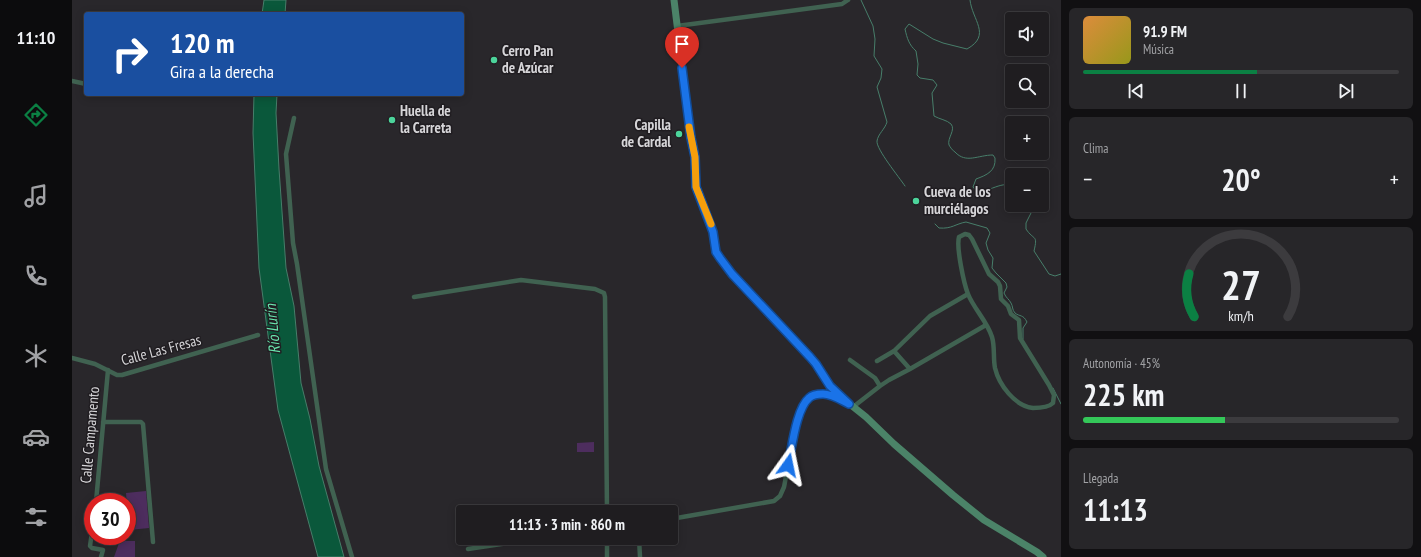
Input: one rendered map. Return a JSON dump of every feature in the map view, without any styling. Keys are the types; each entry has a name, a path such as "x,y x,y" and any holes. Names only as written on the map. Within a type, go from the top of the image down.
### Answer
{"street":[{"path":"674,0 691,138 695,157 696,187 713,232 716,252 732,274 816,364 830,386 851,406 978,515 1043,557"},
{"path":"677,26 842,4 848,0"},
{"path":"72,80 84,83"},
{"path":"294,118 286,154 293,242 324,456 330,485 352,557"},
{"path":"965,234 969,235 972,239 989,274 998,282 1000,286 1001,299 1008,306 1011,314 1020,320 1020,338 1054,395 1052,404 1035,408 1027,407 1017,401 1008,392 998,376 995,367 992,337 968,294 957,242 959,238 965,234"},
{"path":"414,296 521,280 595,289 604,293 607,505"},
{"path":"877,361 894,351 924,321 968,294"},
{"path":"851,406 889,380 986,325"},
{"name":"Calle Las Fresas","path":"72,358 95,364 122,375 258,335"},
{"path":"894,351 910,369"},
{"path":"850,360 875,378 880,386"},
{"name":"Calle Campamento","path":"97,493 108,370"},
{"path":"678,518 774,501 780,496 784,487 799,414 805,403 810,397 828,394 851,406"},
{"path":"103,422 141,422 143,424 154,542"},
{"path":"90,545 92,548 103,550 101,557"},
{"path":"468,549 495,545"},
{"path":"607,545 607,557"},
{"path":"639,545 640,557"}],"shaded area":[{"path":"594,442 594,452 577,452 577,443"},
{"path":"146,491 149,528 136,529 136,493 126,493"},
{"path":"118,545 135,545 135,557 114,557"}],"water":[{"path":"264,0 286,0 285,12 262,12"},
{"name":"Río Lurín","path":"254,96 277,96 276,113 286,268 294,306 301,383 319,466 344,557 318,557 278,410 259,268 253,133"}],"waterway":[{"path":"861,0 873,26 875,39 874,56 882,69 881,78 877,87 887,122 877,141 880,150 905,186"},
{"path":"970,0 971,7 979,27 979,33 974,44 967,49 933,39 909,24 905,29 909,41 916,51 918,64 917,75 920,78 933,80 937,85 932,93 934,116 951,124 953,129 949,140 950,147 963,158 988,155 993,155 995,158 994,166 990,172 976,179 973,187 976,190 985,191 1005,184"},
{"path":"1032,212 1026,223 1026,229 1036,242 1034,251 1049,274 1055,276 1061,274"},
{"path":"935,224 939,228 943,228 966,222 987,228 990,233 986,243 993,258 992,268 1006,283 1007,287 1004,293 1011,303 1014,312 1026,319 1027,322 1023,328 1023,339"},
{"path":"1053,388 1061,404"}],"slow traffic":[{"path":"689,127 695,157 696,187 711,224"}],"place":[{"name":"Cerro Pan de Azúcar","path":"494,60"},
{"name":"Huella de la Carreta","path":"392,120"},
{"name":"Capilla de Cardal","path":"679,134"},
{"name":"Cueva de los murciélagos","path":"916,201"}],"route":[{"path":"682,68 691,138 695,157 696,187 713,232 716,252 732,274 752,297 816,364 836,393 849,404 828,394 810,397 799,414 788,465"}]}
